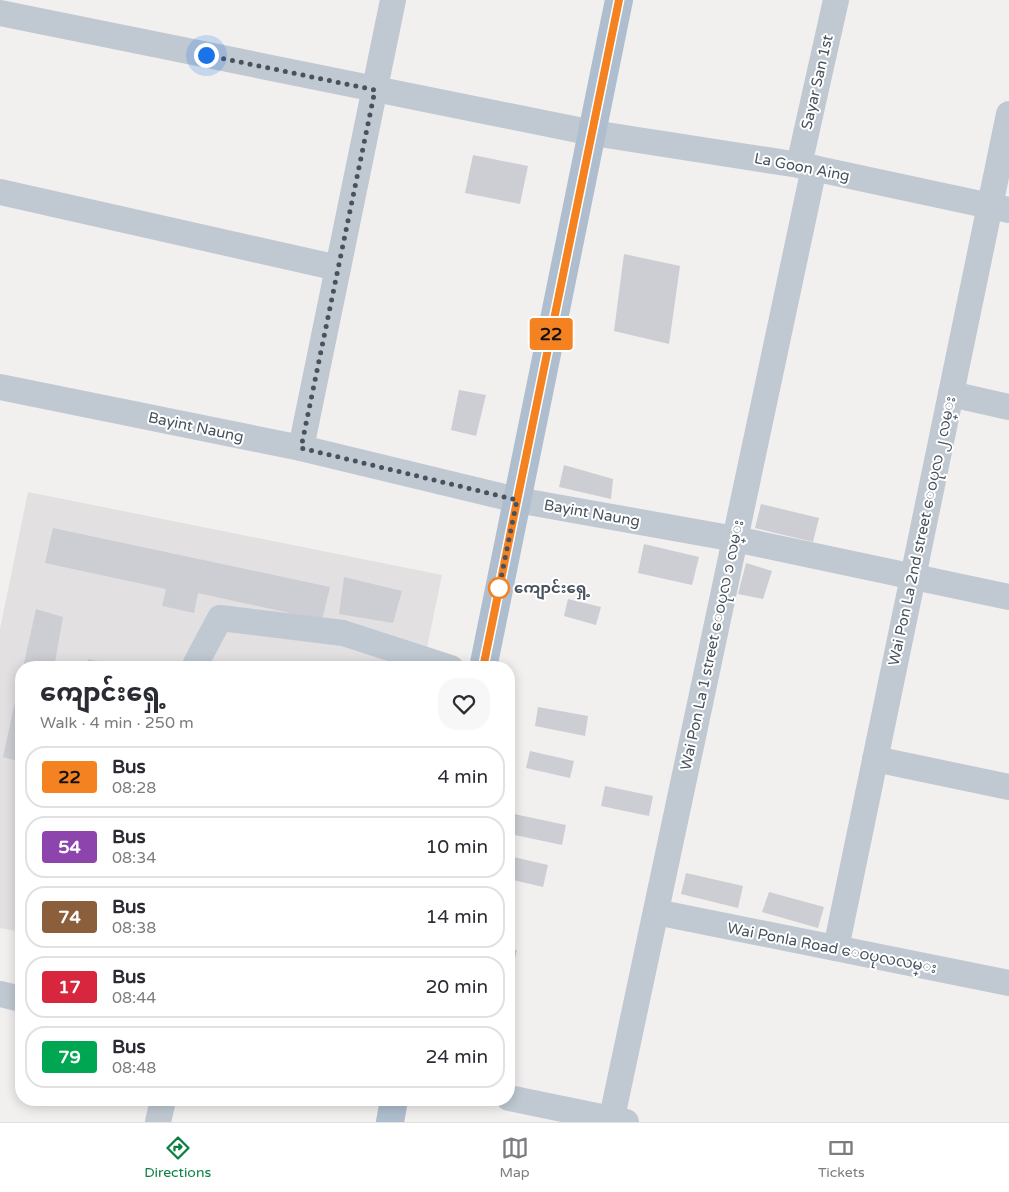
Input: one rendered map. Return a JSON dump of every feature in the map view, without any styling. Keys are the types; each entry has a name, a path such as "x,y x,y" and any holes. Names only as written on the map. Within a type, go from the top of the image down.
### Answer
{"main road":[{"path":"484,661 619,0"},
{"path":"390,1122 393,1106"}],"street":[{"path":"301,448 394,0"},
{"name":"Sayar San 1st","path":"806,166 836,0"},
{"name":"La Goon Aing","path":"0,13 593,133 806,166 999,208"},
{"name":"Wai Pon La 2nd street ေဝပုလ ၂ လမ္း","path":"836,948 951,394 999,208 1009,114"},
{"name":"Wai Pon La 1 street ေဝပုလ ၁ လမ္း","path":"616,1121 656,912 735,539 806,166"},
{"path":"0,192 338,268"},
{"name":"Bayint Naung","path":"0,387 301,448 517,500 735,539 1009,597"},
{"path":"951,394 1009,406"},
{"path":"197,661 220,618 343,633 429,661"},
{"path":"875,759 1009,787"},
{"name":"Wai Ponla Road ေဝပုလလမ္း","path":"656,912 1009,984"},
{"path":"0,994 15,997"},
{"path":"515,1099 616,1121"},
{"path":"158,1122 162,1106"}],"shaded area":[{"path":"28,492 442,575 424,661 15,661 15,931 0,928 0,629"}],"building":[{"path":"473,155 528,166 520,204 465,193"},
{"path":"624,254 680,266 669,344 614,331"},
{"path":"459,390 486,395 476,436 451,430"},
{"path":"564,465 613,479 611,499 559,487"},
{"path":"761,504 819,518 813,542 755,528"},
{"path":"53,528 330,587 322,620 198,593 194,613 162,606 166,589 45,563"},
{"path":"644,544 699,557 692,585 638,573"},
{"path":"746,563 772,571 763,599 738,594"},
{"path":"344,577 402,591 393,623 339,614"},
{"path":"568,599 601,607 596,625 564,616"},
{"path":"36,609 63,617 55,661 25,661"},
{"path":"15,701 15,760 3,757"},
{"path":"538,707 588,716 585,736 535,726"},
{"path":"530,751 574,761 570,778 526,768"},
{"path":"605,786 653,796 649,816 601,806"},
{"path":"515,814 566,825 562,845 515,835"},
{"path":"515,857 548,865 543,887 515,880"},
{"path":"686,873 743,886 738,908 681,894"},
{"path":"769,892 824,907 818,928 762,912"}],"bus line":[{"name":"22","path":"484,661 619,0"}],"place":[{"name":"ကျောင်းရှေ့","path":"499,588"}],"route":[{"path":"206,55 375,90 301,448 517,500 498,593 499,588"}]}
